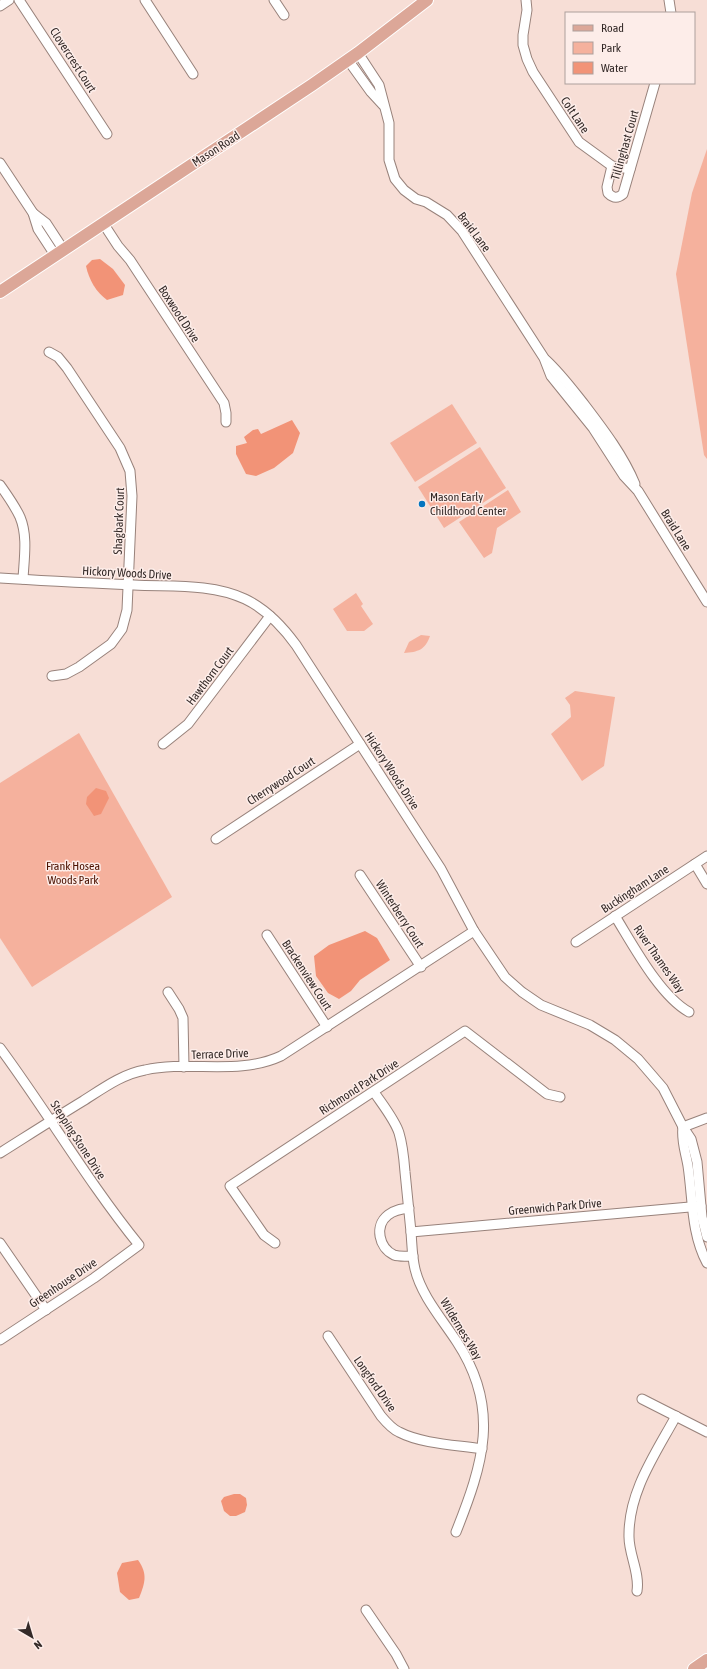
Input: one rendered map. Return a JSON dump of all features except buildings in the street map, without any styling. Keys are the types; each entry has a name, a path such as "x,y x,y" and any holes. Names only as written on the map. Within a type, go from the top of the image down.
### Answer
{"main road":[{"name":"Mason Road","path":"0,292 353,57 427,0"},
{"path":"694,1669 707,1660"}],"street":[{"path":"0,6 9,0"},
{"name":"Clovercrest Court","path":"19,0 107,134"},
{"path":"145,0 193,74"},
{"path":"274,0 284,15"},
{"name":"Colt Lane","path":"526,0 523,45 531,68 579,142 612,166 630,169"},
{"path":"669,0 670,12"},
{"name":"Braid Lane","path":"353,57 371,92 384,106 389,122 390,160 395,179 404,190 416,199 426,202 447,215 462,231 544,358 559,372 599,424 629,470 638,491 707,602"},
{"name":"Tillinghast Court","path":"612,166 607,187 608,193 612,197 619,197 623,194 655,84"},
{"path":"0,163 33,213 38,230 59,252"},
{"name":"Boxwood Drive","path":"103,223 118,246 130,260 224,403 226,422"},
{"name":"Shagbark Court","path":"49,352 58,357 67,368 120,448 127,461 132,481 126,620 115,641 100,654 79,668 66,674 52,676"},
{"path":"0,485 16,509 23,529 23,580"},
{"name":"Hickory Woods Drive","path":"0,578 210,588 245,599 270,616 288,633 296,645 441,869 474,931 505,977 522,992 541,1005 590,1025 615,1040 638,1059 663,1088 683,1127 681,1136 697,1206 707,1237"},
{"name":"Hawthorn Court","path":"163,744 180,732 188,724 270,616"},
{"name":"Cherrywood Court","path":"216,839 360,744"},
{"name":"Buckingham Lane","path":"576,942 707,856"},
{"path":"695,864 707,884"},
{"name":"Winterberry Court","path":"360,875 421,967"},
{"name":"River Thames Way","path":"615,916 665,991 676,1004 689,1012"},
{"name":"Terrace Drive","path":"0,1153 51,1120 130,1074 158,1067 244,1066 269,1062 281,1056 421,967 474,931"},
{"name":"Brackenview Court","path":"268,936 327,1027"},
{"path":"168,992 183,1018 184,1067"},
{"name":"Richmond Park Drive","path":"275,1243 264,1235 230,1186 465,1031 547,1094 560,1097"},
{"name":"Stepping Stone Drive","path":"0,1048 51,1120 99,1194 139,1244"},
{"name":"Wilderness Way","path":"374,1092 399,1132 403,1151 413,1256 416,1272 421,1286 461,1348 476,1380 483,1413 482,1449 478,1467 456,1532"},
{"path":"683,1127 707,1118"},
{"name":"Hickory Woods Drive","path":"697,1206 696,1235 707,1263"},
{"name":"Greenwich Park Drive","path":"411,1232 697,1206"},
{"path":"408,1208 398,1210 388,1215 382,1223 380,1234 382,1244 389,1252 399,1256 413,1256"},
{"path":"0,1243 46,1310"},
{"name":"Greenhouse Drive","path":"0,1340 94,1278 139,1244"},
{"name":"Longford Drive","path":"328,1336 381,1416 391,1427 399,1432 418,1439 482,1449"},
{"path":"642,1399 707,1432"},
{"path":"637,1591 637,1577 629,1538 630,1513 638,1490 676,1416"},
{"path":"366,1610 396,1654 404,1669"}],"green space":[{"path":"707,149 707,459 704,455 676,274 692,193"},
{"path":"452,404 477,443 415,482 390,443"},
{"path":"480,447 506,488 444,528 418,487"},
{"path":"508,490 521,512 497,528 492,553 484,558 459,522"},
{"path":"356,593 363,604 361,606 373,624 364,631 347,631 333,609"},
{"path":"421,635 430,636 426,644 417,651 404,653 409,642"},
{"path":"575,691 615,697 604,766 582,781 551,734 571,717 570,705 565,698"},
{"name":"Frank Hosea Woods Park","path":"79,733 172,897 32,987 0,938 0,783"}],"water":[{"path":"100,259 113,269 125,285 123,295 107,300 94,285 86,266 92,260"},
{"path":"292,420 300,433 293,453 274,468 256,476 246,474 236,454 236,446 247,443 244,437 253,430 258,429 261,434"},
{"path":"96,788 106,791 109,798 101,814 94,816 86,804 87,797"},
{"path":"365,931 377,938 390,960 360,980 351,991 339,999 328,993 316,976 314,956 329,945"},
{"path":"240,1494 246,1498 247,1505 245,1512 236,1516 230,1516 224,1511 221,1501 224,1497"},
{"path":"138,1560 144,1574 143,1588 139,1598 129,1600 120,1592 117,1573 122,1563"}],"place":[{"name":"Mason Early Childhood Center","path":"422,504"}]}
